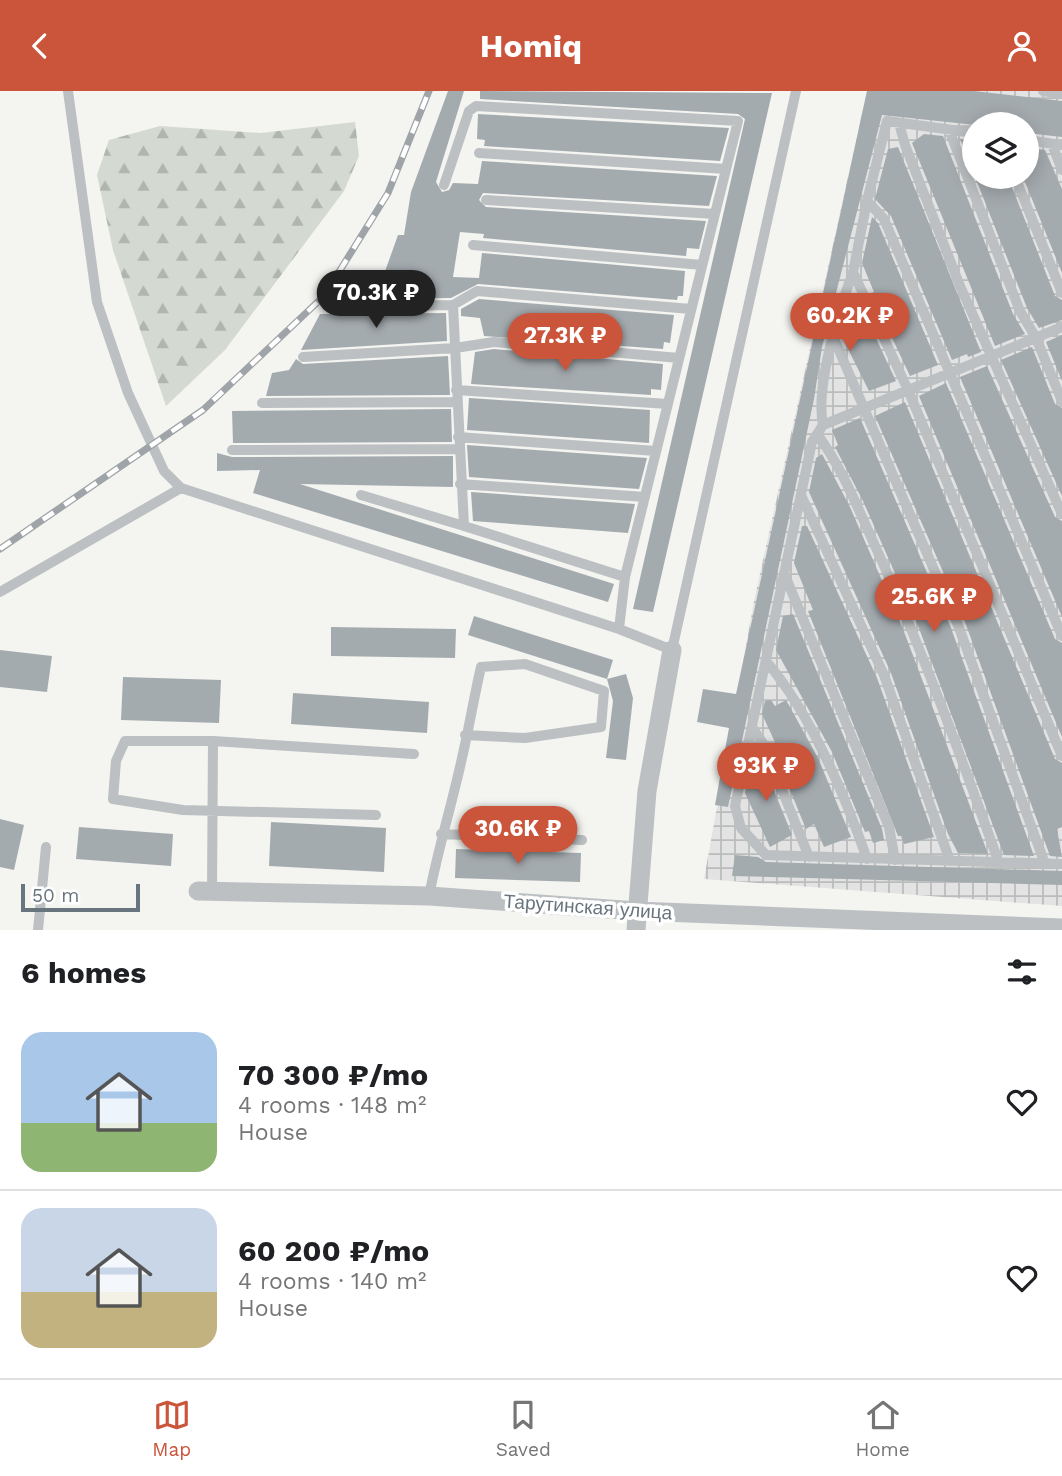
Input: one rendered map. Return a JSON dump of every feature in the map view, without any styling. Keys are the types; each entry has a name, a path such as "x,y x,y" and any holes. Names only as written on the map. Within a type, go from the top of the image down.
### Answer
{"street":[{"path":"636,920 647,791 672,650"},
{"name":"Тарутинская улица","path":"205,891 429,896 636,920 1062,928"}],"lane":[{"path":"68,91 97,302 133,404 164,471 181,488 620,629 672,650 796,91"},
{"path":"1043,91 1062,94"},
{"path":"444,184 469,111 476,106 738,121 625,577 620,629"},
{"path":"962,132 887,121 853,272 833,338 820,410 820,430 898,597 945,711 999,863"},
{"path":"899,123 905,145 961,286 1062,514"},
{"path":"949,130 1020,311 1036,338 1062,401"},
{"path":"1039,142 1057,144 1062,170"},
{"path":"480,153 726,169"},
{"path":"1020,189 1062,293"},
{"path":"486,200 715,214"},
{"path":"867,201 884,219 1062,636"},
{"path":"473,245 702,265"},
{"path":"853,272 908,390 1062,756"},
{"path":"340,307 453,305 477,291 691,309"},
{"path":"453,305 464,526"},
{"path":"1062,327 908,390 820,430 812,442 735,806 741,828 766,855 1062,864"},
{"path":"833,338 866,408 958,625 1045,864"},
{"path":"303,356 455,348 494,342 679,358"},
{"path":"456,390 668,404"},
{"path":"262,403 457,402"},
{"path":"458,437 656,450"},
{"path":"232,450 459,449"},
{"path":"460,484 645,497"},
{"path":"0,592 181,488"},
{"path":"801,494 884,675 950,861"},
{"path":"361,495 625,577"},
{"path":"784,573 875,790 889,827 895,860"},
{"path":"766,661 805,720 851,814 867,859"},
{"path":"429,896 441,834 463,755 465,735 481,667 524,664 604,691 601,727 525,738 465,735"},
{"path":"752,727 764,745 809,857"},
{"path":"376,815 183,810 113,799 116,761 125,741 213,741 414,754"},
{"path":"205,891 213,810 213,741"},
{"path":"441,834 582,840"},
{"path":"38,930 46,847"}],"shaded area":[{"path":"867,91 1062,91 1062,906 704,879 754,601"}],"green space":[{"path":"355,122 359,156 344,191 225,350 166,406 113,250 97,175 109,140 160,126 261,133"}],"building":[{"path":"448,91 464,91 436,182 442,192 449,190 453,183 478,184 482,161 717,176 709,206 483,193 479,200 486,207 706,221 699,249 687,248 686,256 483,238 484,234 460,232 453,277 479,278 482,253 685,271 683,296 678,296 677,300 478,284 451,298 344,299 355,277 383,277 398,235 404,235 411,192"},
{"path":"480,91 772,93 653,612 633,609 745,119 738,114 480,99"},
{"path":"867,91 974,91 1062,101 1062,137 1039,134 1039,112 962,112 962,124 882,115 822,347 814,399 728,807 715,805 729,728 697,722 703,689 736,694"},
{"path":"478,114 729,128 720,161 484,146 485,140 477,139"},
{"path":"924,134 943,136 1013,314 1025,334 995,346 912,143"},
{"path":"898,147 981,352 968,357 967,354 952,360 891,216 875,199 888,149"},
{"path":"1039,149 1045,150 1062,189 1062,273 1028,189 1039,189"},
{"path":"980,189 1013,189 1055,296 1062,300 1062,320 1039,328 1027,308"},
{"path":"872,217 878,223 938,365 910,376 871,293 874,292 862,263"},
{"path":"479,299 674,315 670,343 664,342 663,349 484,336 480,318 461,316 461,309"},
{"path":"858,300 896,381 869,391 841,335 850,304"},
{"path":"446,313 447,341 301,350 320,314"},
{"path":"1062,335 1062,381 1046,342"},
{"path":"1032,347 1055,404 1062,408 1062,496 1001,360"},
{"path":"494,349 663,364 661,390 651,389 651,395 471,384 475,352"},
{"path":"448,356 450,395 266,396 272,373 289,370 296,359 303,364"},
{"path":"987,366 1055,517 1062,521 1062,617 960,377"},
{"path":"946,383 1055,639 1062,643 1062,737 919,396"},
{"path":"469,398 650,410 649,443 467,430"},
{"path":"905,402 1055,759 1062,763 1062,827 1057,829 1062,857 1050,856 965,622 875,416"},
{"path":"451,409 452,442 233,443 232,411"},
{"path":"860,418 951,628 1034,856 1004,855 917,623 863,501 835,447 838,445 832,430"},
{"path":"467,445 647,458 639,489 469,477"},
{"path":"217,453 232,457 453,456 453,487 300,484 614,584 608,602 253,493 260,470 217,471"},
{"path":"822,454 850,507 903,629 988,854 958,853 948,834 891,673 809,492 816,458"},
{"path":"471,492 635,504 628,533 473,521"},
{"path":"802,526 807,526 877,678 934,837 904,844 901,836 898,836 808,611 813,610 794,563"},
{"path":"793,614 882,829 884,840 873,843 869,831 865,832 832,752 776,650 783,616"},
{"path":"474,616 613,660 607,679 468,635"},
{"path":"331,627 456,629 455,658 331,656"},
{"path":"0,650 52,656 47,692 0,687"},
{"path":"626,674 633,698 626,760 606,758 613,701 607,679"},
{"path":"123,677 221,680 219,723 121,720"},
{"path":"293,693 429,702 427,733 291,724"},
{"path":"771,700 775,706 786,700 818,758 851,837 824,847 814,824 806,829 774,751 779,751 762,714 765,701"},
{"path":"754,751 758,751 792,835 770,847 745,793"},
{"path":"0,819 24,825 14,870 0,867"},
{"path":"271,822 386,828 384,872 269,866"},
{"path":"79,827 173,834 171,866 76,859"},
{"path":"456,849 581,853 580,882 455,878"},
{"path":"735,855 758,857 766,862 1062,871 1062,885 732,876"}],"railway":[{"path":"0,549 203,410 324,296 388,193 429,91"}]}
